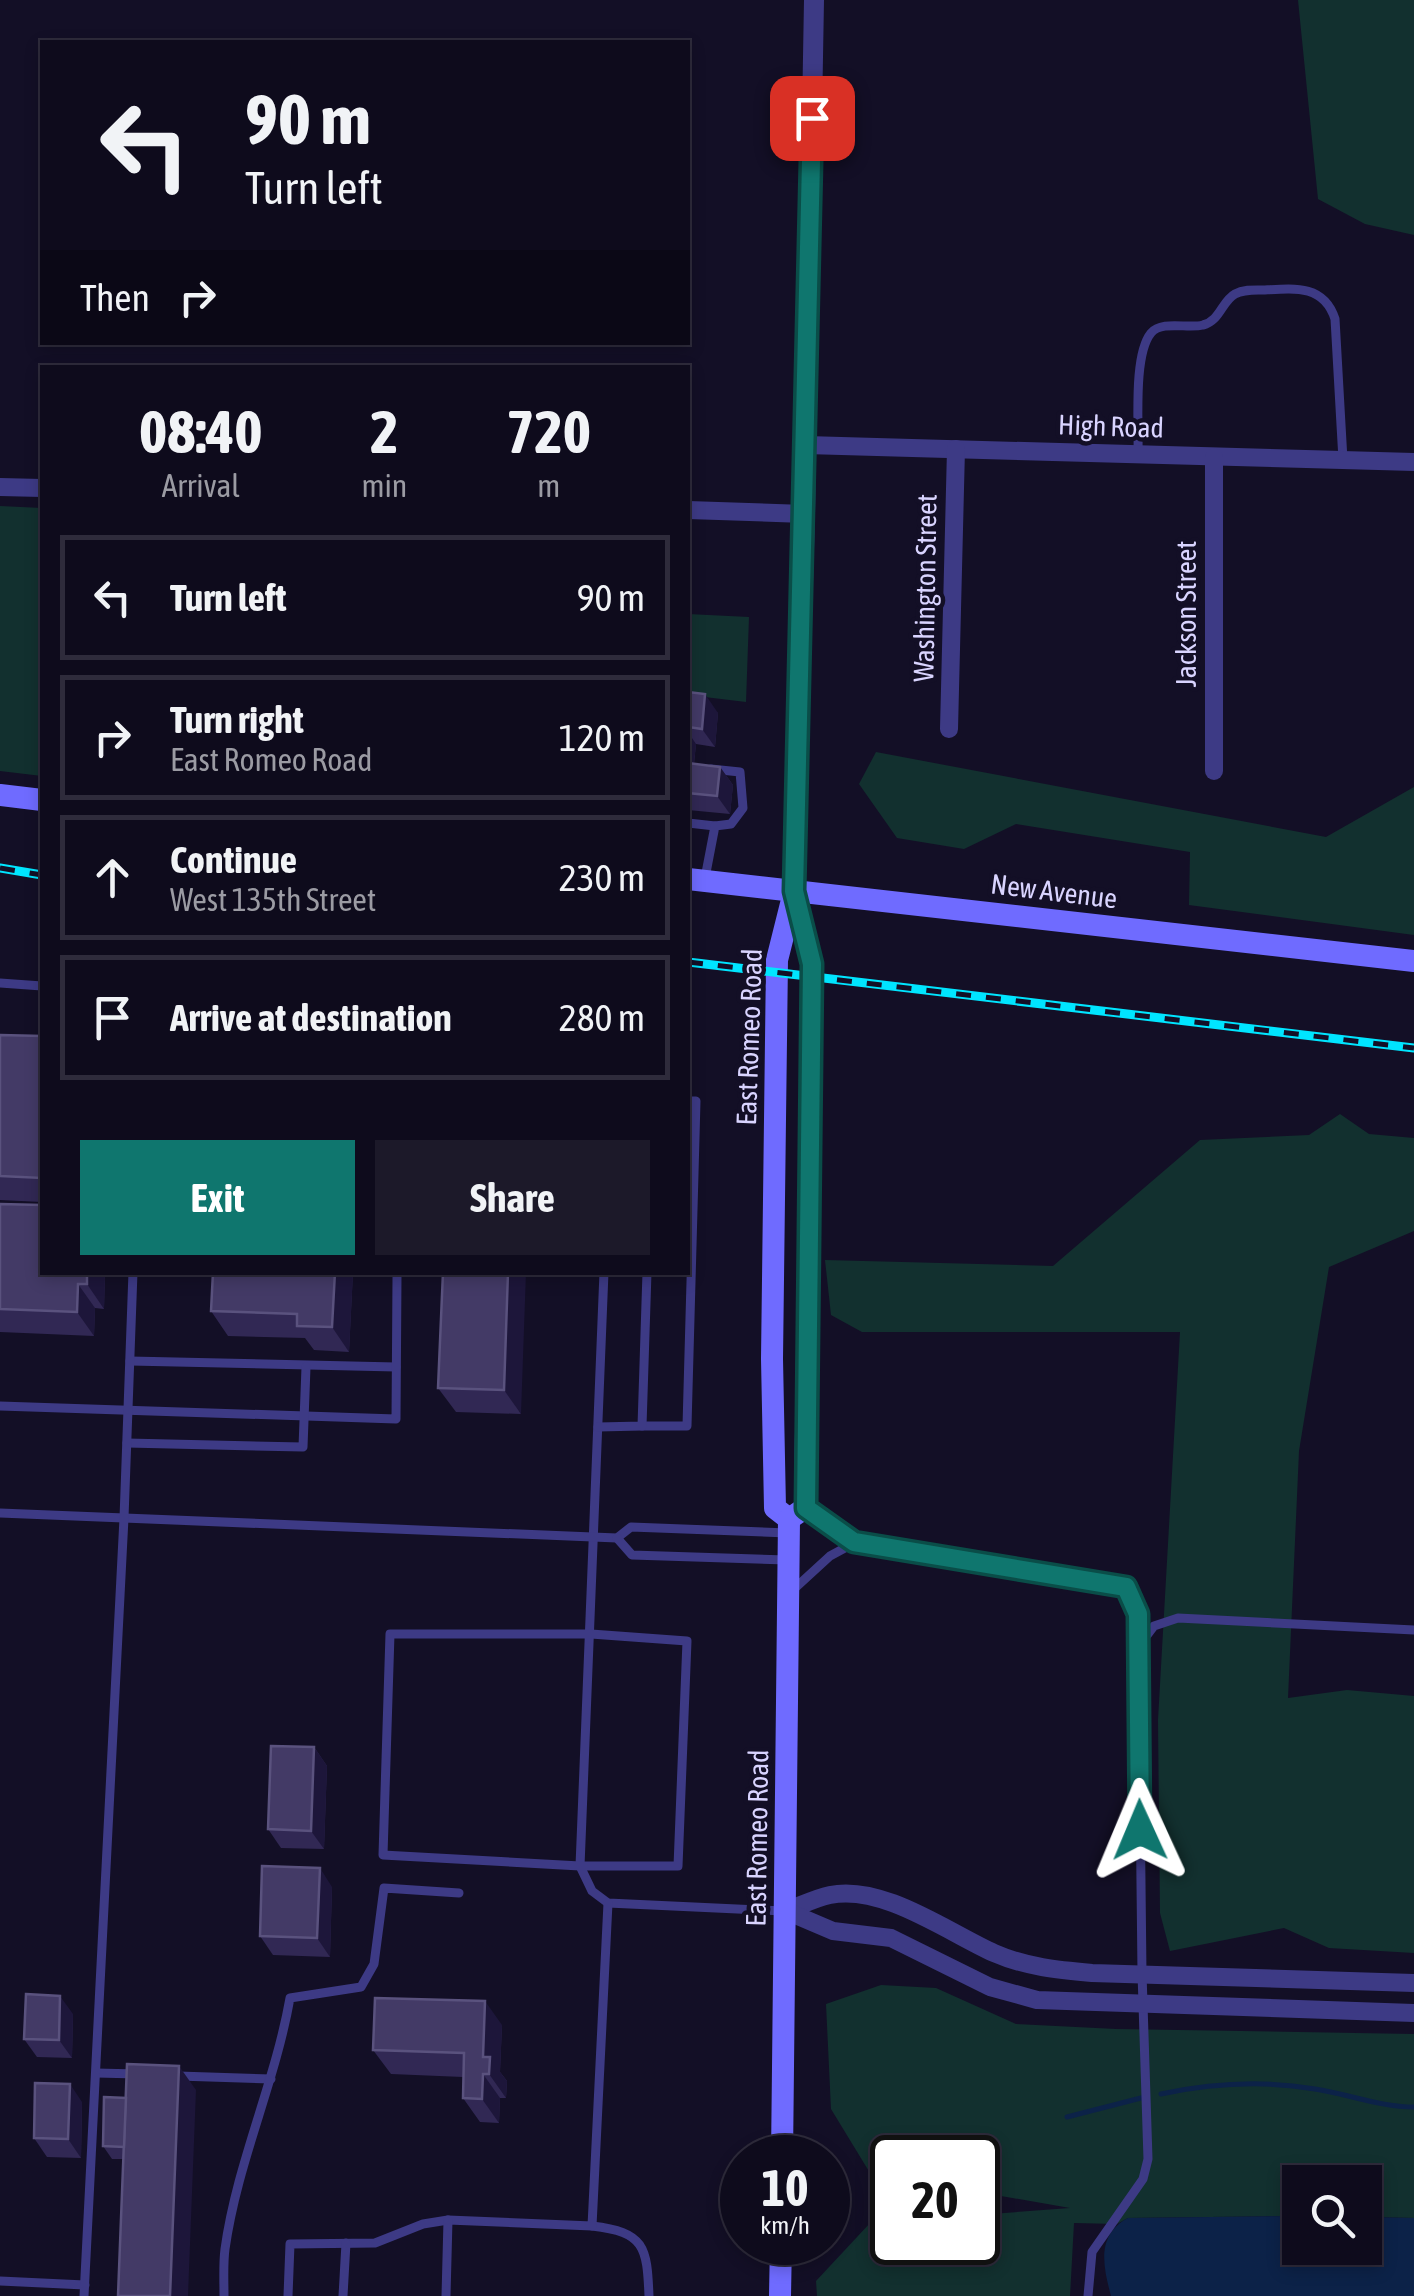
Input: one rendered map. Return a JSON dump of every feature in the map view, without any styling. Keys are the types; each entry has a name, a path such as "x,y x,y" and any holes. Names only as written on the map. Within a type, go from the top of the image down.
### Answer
{"main road":[{"path":"0,796 40,800"},
{"name":"New Avenue","path":"696,879 1414,962"},
{"name":"East Romeo Road","path":"794,891 777,960 772,1270 775,1508 795,1520"},
{"name":"East Romeo Road","path":"782,2135 789,1560 795,1520 812,964 794,891"},
{"path":"780,2296 781,2265"}],"street":[{"path":"794,891 814,0"},
{"name":"High Road","path":"806,444 1414,462"},
{"name":"Washington Street","path":"949,729 956,449"},
{"name":"Jackson Street","path":"1214,456 1214,771"},
{"path":"0,486 40,488"},
{"path":"690,510 805,514"},
{"path":"786,1911 832,1894 880,1900 927,1917 992,1953 1017,1962 1092,1973 1414,1983"},
{"path":"786,1911 833,1931 891,1938 990,1987 1038,2000 1414,2013"}],"lane":[{"path":"1138,454 1140,368 1152,331 1160,327 1203,325 1212,321 1232,295 1245,290 1299,288 1323,298 1335,319 1343,460"},
{"path":"690,823 730,824 743,808 740,772 694,766"},
{"path":"696,879 715,826"},
{"path":"0,983 40,986"},
{"path":"690,1101 696,1100 690,1258"},
{"path":"0,2281 84,2290 133,1275"},
{"path":"604,1275 580,1866 592,1891 608,1902 786,1911"},
{"path":"642,1426 647,1275"},
{"path":"598,1427 688,1426 690,1275"},
{"path":"0,1406 396,1419 397,1277"},
{"path":"130,1361 396,1367"},
{"path":"127,1443 304,1447 306,1367"},
{"path":"0,1514 617,1538 631,1527 795,1520 854,1542 1126,1587 1138,1614 1148,2159 1143,2179 1092,2252 1088,2296"},
{"path":"617,1538 632,1554 789,1560"},
{"path":"789,1594 811,1570 854,1542"},
{"path":"1138,1647 1154,1626 1178,1618 1414,1630"},
{"path":"390,1634 591,1634 686,1642 678,1866 580,1866 383,1855 390,1634"},
{"path":"224,2296 225,2250 241,2177 281,2046 290,1998 362,1987 374,1964 384,1888 459,1894"},
{"path":"592,2226 608,1902"},
{"path":"96,2072 154,2075"},
{"path":"174,2076 271,2079"},
{"path":"446,2296 448,2220"},
{"path":"288,2296 290,2244 375,2243 424,2224 448,2220 618,2229 633,2236 648,2256 650,2296"},
{"path":"343,2296 346,2243"}],"green space":[{"path":"1298,0 1414,0 1414,235 1365,224 1318,199"},
{"path":"0,506 40,508 40,776 0,771"},
{"path":"690,614 749,617 746,702 690,695"},
{"path":"876,752 1326,837 1414,787 1414,935 1189,905 1190,852 1016,824 964,849 897,838 859,784"},
{"path":"1340,1114 1369,1134 1414,1138 1414,1231 1329,1267 1299,1451 1288,1698 1347,1690 1414,1696 1414,1953 1329,1948 1284,1928 1170,1951 1160,1913 1158,1720 1180,1332 862,1332 831,1315 825,1260 1053,1266 1200,1140 1309,1135"},
{"path":"881,1985 936,1988 1016,2024 1414,2034 1414,2218 1382,2217 1382,2165 1282,2165 1282,2216 1128,2218 1117,2224 1074,2223 1070,2296 817,2296 816,2281 831,2265 850,2265 850,2245 870,2223 870,2265 1000,2265 1000,2213 1070,2208 1000,2196 1000,2135 870,2135 870,2173 831,2109 826,2004"}],"water":[{"path":"1282,2216 1282,2265 1382,2265 1382,2217 1414,2218 1414,2296 1111,2296 1104,2263 1106,2242 1128,2218"}],"building":[{"path":"690,692 705,694 702,729 690,727"},
{"path":"690,763 720,767 717,796 690,793"},
{"path":"0,1035 40,1036 40,1178 0,1176"},
{"path":"0,1204 40,1205 40,1275 87,1275 87,1284 78,1284 77,1312 0,1309"},
{"path":"213,1275 335,1275 332,1327 297,1326 297,1314 211,1311"},
{"path":"443,1275 508,1275 504,1390 438,1388"},
{"path":"271,1746 314,1747 311,1831 268,1829"},
{"path":"262,1866 320,1868 317,1938 260,1936"},
{"path":"26,1994 60,1996 59,2040 24,2039"},
{"path":"375,1998 485,2001 483,2057 490,2057 489,2074 483,2074 482,2099 463,2098 464,2053 373,2050"},
{"path":"127,2064 179,2066 170,2296 118,2296"},
{"path":"35,2083 70,2084 68,2139 34,2138"},
{"path":"104,2097 126,2098 124,2147 103,2146"}],"waterway":[{"path":"1161,2094 1219,2085 1276,2084 1414,2107"},
{"path":"1067,2117 1141,2098"}],"railway":[{"path":"0,868 40,875"},
{"path":"690,962 1414,1048"}],"route":[{"path":"812,118 794,891 812,964 806,1508 854,1542 1126,1587 1138,1614 1140,1830"}]}
